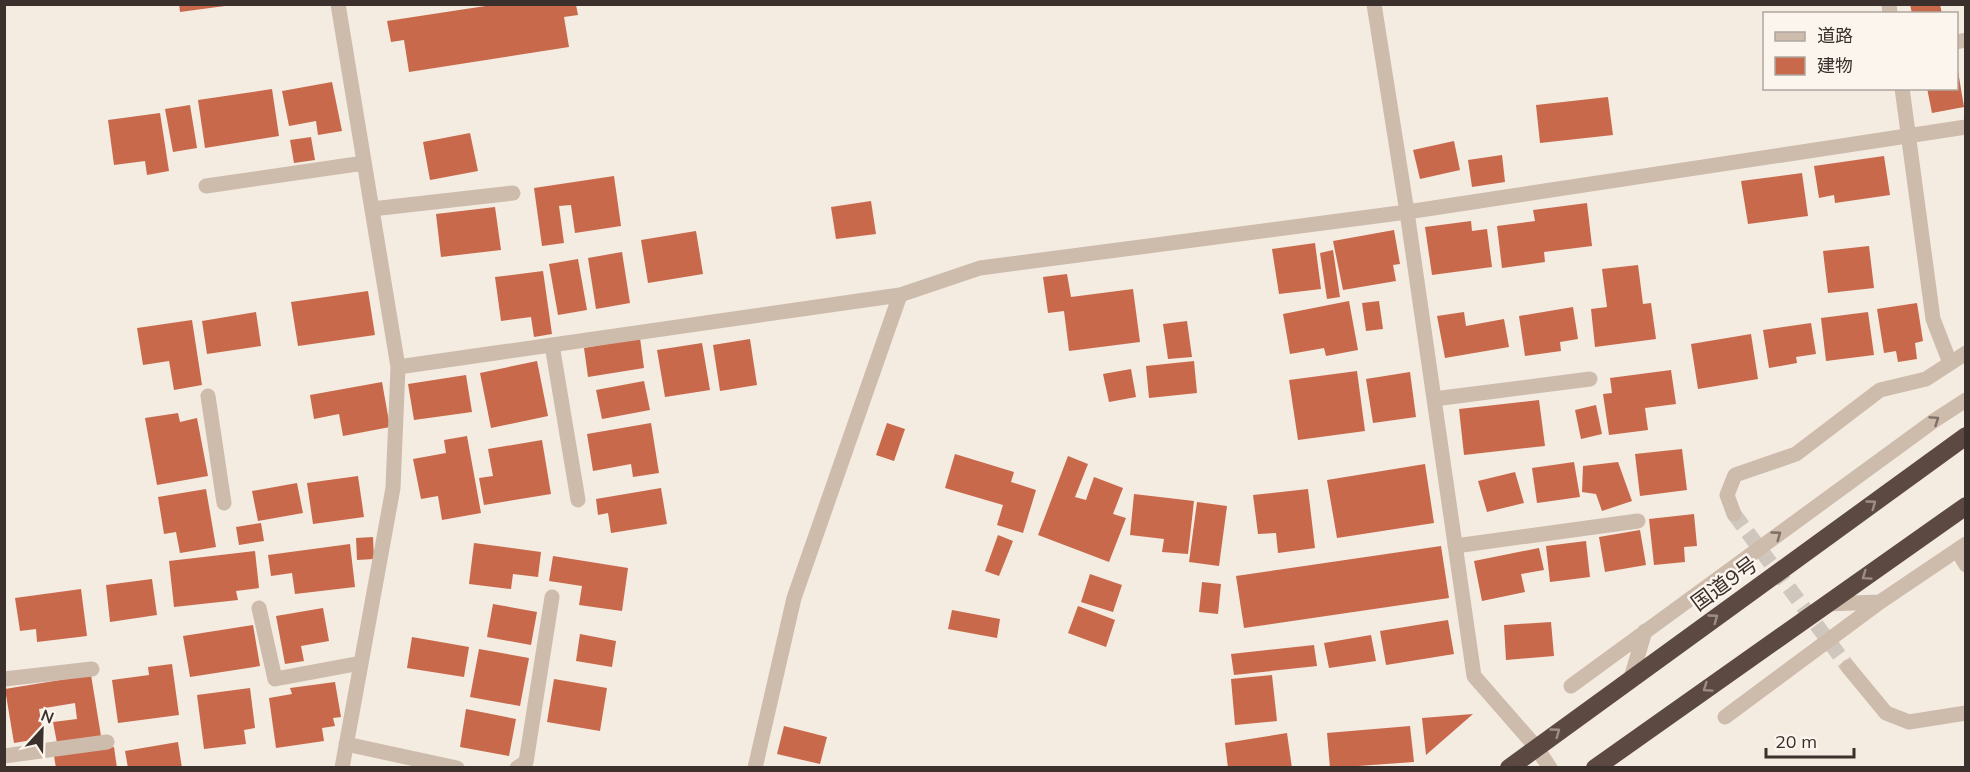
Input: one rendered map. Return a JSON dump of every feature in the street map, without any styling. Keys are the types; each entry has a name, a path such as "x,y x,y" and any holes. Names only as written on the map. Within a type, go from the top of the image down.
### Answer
{"highway":[{"name":"国道9号","path":"1509,768 1965,436"},
{"path":"1595,768 1965,506"}],"street":[{"path":"338,4 398,367 393,488 342,768"},
{"path":"1374,4 1407,212 1474,676 1536,747 1550,768"},
{"path":"1902,90 1933,319 1950,363"},
{"path":"398,367 900,295 980,268 1407,212 1965,127"},
{"path":"206,186 364,164"},
{"path":"372,209 513,193"},
{"path":"755,768 794,598 900,295"},
{"path":"552,345 578,500"},
{"path":"1734,514 1727,495 1736,475 1796,454 1880,390 1926,379 1965,353"},
{"path":"1434,399 1590,379"},
{"path":"208,396 224,503"},
{"path":"1571,686 1965,400"},
{"path":"1455,546 1638,521"},
{"path":"1725,717 1880,603 1961,547 1965,565"},
{"path":"517,768 526,762 552,597"},
{"path":"1826,604 1880,603"},
{"path":"259,608 275,679 361,663"},
{"path":"1631,678 1645,632"},
{"path":"1848,667 1886,713 1893,716 1909,722 1965,713"},
{"path":"4,679 92,669"},
{"path":"4,756 107,742"},
{"path":"346,744 457,768"}],"building":[{"path":"179,4 225,4 225,6 180,12"},
{"path":"1910,4 1940,4 1942,12 1912,12"},
{"path":"492,5 576,5 578,15 564,17 569,47 409,72 404,40 391,42 387,21"},
{"path":"1958,71 1964,107 1932,113 1927,90 1958,90"},
{"path":"332,82 342,131 318,135 316,121 289,126 282,91"},
{"path":"272,89 279,136 205,148 198,100"},
{"path":"1608,97 1613,135 1540,143 1536,105"},
{"path":"190,105 197,148 173,152 165,109"},
{"path":"160,113 169,171 147,175 145,161 114,165 108,120"},
{"path":"470,133 478,171 430,180 423,142"},
{"path":"311,137 315,160 294,163 290,140"},
{"path":"1454,141 1460,170 1420,179 1413,150"},
{"path":"1502,155 1505,182 1472,187 1468,160"},
{"path":"1884,156 1890,195 1835,203 1834,195 1819,198 1814,166"},
{"path":"1802,173 1808,216 1748,224 1741,181"},
{"path":"614,176 621,226 575,233 571,205 559,206 564,243 542,246 534,188"},
{"path":"871,201 876,234 836,239 831,207"},
{"path":"1587,203 1592,246 1544,252 1545,262 1502,268 1497,226 1535,221 1533,210"},
{"path":"495,207 501,250 441,257 436,214"},
{"path":"1471,221 1472,231 1487,229 1492,267 1432,275 1425,227"},
{"path":"1394,230 1400,264 1393,265 1396,281 1343,290 1333,241"},
{"path":"696,231 703,274 648,283 641,240"},
{"path":"1315,243 1321,289 1279,294 1272,249"},
{"path":"1869,246 1874,288 1828,293 1823,251"},
{"path":"1333,250 1340,297 1327,299 1320,253"},
{"path":"622,252 630,303 596,309 588,258"},
{"path":"578,259 587,310 558,315 549,264"},
{"path":"1638,265 1643,304 1651,303 1656,339 1595,347 1591,309 1607,307 1602,269"},
{"path":"543,271 552,334 534,337 531,317 501,321 495,277"},
{"path":"1067,274 1071,297 1133,289 1140,342 1069,351 1064,311 1048,313 1043,277"},
{"path":"368,291 375,335 298,346 291,302"},
{"path":"1349,301 1358,350 1326,356 1324,348 1290,354 1283,314"},
{"path":"1379,301 1383,329 1366,331 1362,303"},
{"path":"1917,303 1923,341 1915,343 1917,359 1898,362 1896,351 1884,353 1877,309"},
{"path":"1573,307 1578,339 1560,342 1561,351 1525,356 1519,316"},
{"path":"256,312 261,346 207,354 202,321"},
{"path":"1464,312 1466,326 1504,319 1509,347 1445,358 1437,316"},
{"path":"1868,312 1874,355 1826,361 1821,318"},
{"path":"192,320 202,385 174,390 169,361 143,365 137,328"},
{"path":"1187,321 1192,357 1168,359 1163,324"},
{"path":"1811,323 1816,354 1796,357 1797,363 1769,368 1763,330"},
{"path":"1751,334 1758,379 1698,389 1691,344"},
{"path":"640,338 644,368 588,377 584,348"},
{"path":"750,339 757,385 720,391 713,345"},
{"path":"702,343 710,390 665,397 657,350"},
{"path":"537,361 548,416 491,428 480,373"},
{"path":"1194,361 1197,393 1149,398 1146,366"},
{"path":"1131,369 1136,397 1109,402 1103,374"},
{"path":"1671,370 1676,404 1645,408 1648,430 1609,435 1603,394 1612,393 1610,378"},
{"path":"1357,371 1365,431 1298,440 1289,380"},
{"path":"1410,372 1416,417 1373,423 1366,379"},
{"path":"466,375 472,412 414,420 408,384"},
{"path":"644,381 650,410 602,419 596,390"},
{"path":"382,382 390,427 343,436 339,414 314,419 310,395"},
{"path":"1539,400 1545,446 1464,455 1459,409"},
{"path":"1596,405 1602,434 1581,439 1575,410"},
{"path":"178,413 180,422 197,418 208,476 157,485 145,418"},
{"path":"651,423 659,473 633,477 631,464 593,471 587,434"},
{"path":"887,423 905,429 894,461 876,455"},
{"path":"467,436 481,513 442,520 438,496 421,499 413,459 446,453 444,440"},
{"path":"542,440 551,494 484,505 479,478 493,476 488,449"},
{"path":"1682,449 1687,490 1640,496 1635,454"},
{"path":"955,454 1014,472 1011,482 1036,490 1023,533 997,525 1003,505 945,488"},
{"path":"1068,456 1088,464 1075,497 1086,500 1094,477 1123,488 1113,514 1126,518 1109,562 1038,535"},
{"path":"1574,462 1580,497 1537,503 1532,468"},
{"path":"1618,462 1632,501 1602,511 1596,494 1582,492 1583,466"},
{"path":"1425,464 1434,523 1337,538 1327,480"},
{"path":"1515,472 1524,503 1487,512 1478,481"},
{"path":"358,476 364,517 313,524 307,483"},
{"path":"297,483 303,513 258,521 252,491"},
{"path":"661,488 667,524 611,533 608,513 598,515 596,499"},
{"path":"206,489 216,547 180,553 176,532 164,534 158,497"},
{"path":"1308,489 1315,548 1278,553 1276,533 1258,534 1253,495"},
{"path":"1134,494 1194,501 1188,554 1162,552 1164,539 1130,535"},
{"path":"1197,502 1227,506 1219,566 1189,562"},
{"path":"1694,514 1697,546 1684,547 1685,562 1654,565 1649,519"},
{"path":"261,523 264,541 239,545 236,527"},
{"path":"1640,530 1646,565 1605,572 1599,537"},
{"path":"998,535 1013,541 999,576 985,571"},
{"path":"373,537 374,559 357,560 356,538"},
{"path":"1586,541 1590,577 1550,582 1546,546"},
{"path":"474,543 541,552 538,577 513,574 511,589 469,584"},
{"path":"350,544 355,587 295,594 292,573 271,576 268,555"},
{"path":"1441,546 1449,598 1244,628 1236,576"},
{"path":"1539,548 1544,570 1521,574 1525,592 1482,601 1474,561"},
{"path":"255,551 259,588 236,591 238,600 174,607 169,561"},
{"path":"553,556 628,568 622,611 579,605 582,586 549,581"},
{"path":"1090,574 1122,585 1113,612 1081,602"},
{"path":"152,579 157,615 110,622 106,585"},
{"path":"1202,582 1221,584 1218,614 1199,612"},
{"path":"81,589 87,636 37,642 36,629 20,631 15,598"},
{"path":"493,604 537,612 531,645 487,637"},
{"path":"1078,606 1115,620 1106,647 1068,633"},
{"path":"323,608 329,641 301,646 304,661 285,664 276,616"},
{"path":"952,610 1000,619 997,638 948,629"},
{"path":"1448,620 1454,654 1386,665 1380,631"},
{"path":"1551,622 1554,656 1506,660 1504,625"},
{"path":"253,625 260,666 190,677 183,636"},
{"path":"580,634 616,641 612,667 576,661"},
{"path":"1371,635 1376,661 1329,668 1324,643"},
{"path":"412,637 469,647 464,677 407,668"},
{"path":"1314,645 1317,666 1234,675 1231,654"},
{"path":"479,649 529,658 520,706 470,697"},
{"path":"172,664 179,715 118,723 112,680 149,675 148,667"},
{"path":"91,675 101,736 57,743 53,722 77,719 75,703 39,709 44,738 14,743 5,689"},
{"path":"1272,675 1277,721 1235,725 1231,679"},
{"path":"554,679 607,688 600,731 547,722"},
{"path":"335,682 341,717 333,718 335,726 322,728 324,741 276,748 269,698 292,694 290,688"},
{"path":"250,688 255,728 244,730 246,744 204,749 197,695"},
{"path":"466,709 516,719 509,756 460,747"},
{"path":"1473,714 1426,755 1422,718"},
{"path":"784,726 827,737 820,764 777,754"},
{"path":"1410,726 1414,762 1330,768 1327,733"},
{"path":"1287,733 1292,768 1228,768 1225,743"},
{"path":"178,742 182,768 128,768 125,751"},
{"path":"114,747 117,768 56,768 54,756"}],"tunnel":[{"path":"1734,514 1848,667"}]}
